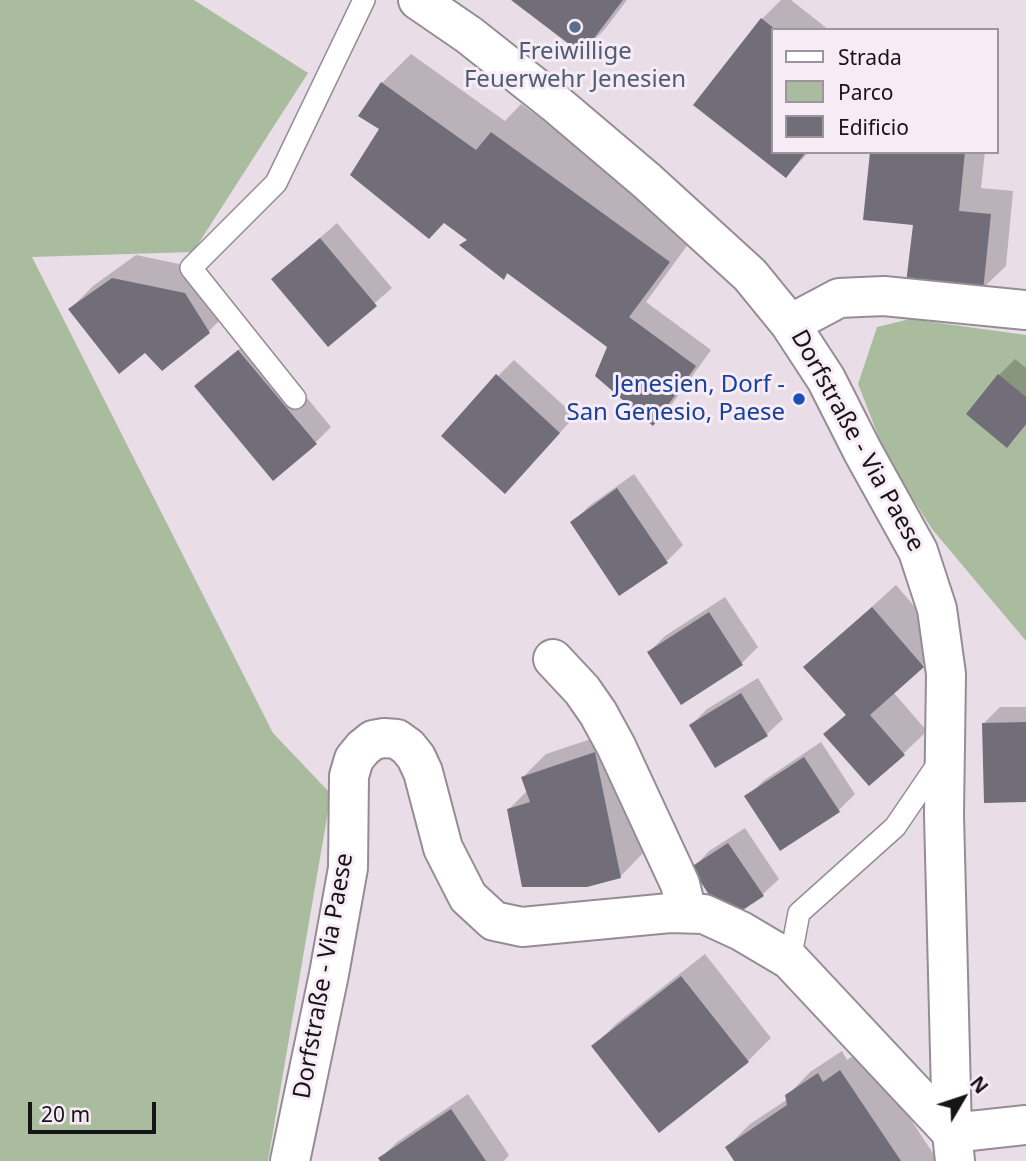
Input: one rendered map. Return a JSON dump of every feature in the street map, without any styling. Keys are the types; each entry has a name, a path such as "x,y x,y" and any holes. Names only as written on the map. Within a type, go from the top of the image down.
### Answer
{"street":[{"path":"427,3 555,103 657,190 728,253 790,324"},
{"name":"Dorfstraße - Via Paese","path":"953,1147 944,814 946,674 937,610 918,551 826,379 790,324 839,298 884,296 1026,310"},
{"path":"553,659 582,690 616,746 680,884 687,912"},
{"name":"Dorfstraße - Via Paese","path":"290,1161 348,868 349,776 354,759 373,740 384,738 397,739 416,757 423,772 443,848 468,897 494,921 522,927 687,912 704,914 741,931 790,960 953,1147"},
{"path":"953,1147 1026,1125"}],"lane":[{"path":"295,398 191,268 276,183 364,0"},
{"path":"790,960 799,912 895,827 946,752"}],"green space":[{"path":"0,0 194,0 308,73 193,252 32,257 273,733 331,794 268,1161 0,1161"},
{"path":"910,319 1026,335 1026,641 932,529 887,458 858,384 877,327"}],"building":[{"name":"Freiwillige Feuerwehr Jenesien","path":"511,0 623,0 582,54"},
{"path":"761,18 774,28 771,28 771,154 804,154 786,178 693,105"},
{"path":"381,82 476,150 491,132 670,262 629,317 696,366 653,426 595,376 607,347 507,273 504,280 459,245 467,240 444,223 429,239 350,175 379,129 358,116"},
{"path":"870,154 965,154 959,211 991,214 983,291 906,283 913,225 863,220"},
{"path":"320,238 377,306 328,347 271,279"},
{"path":"112,278 185,293 210,333 162,371 145,353 119,374 68,309"},
{"path":"238,350 317,444 273,481 194,386"},
{"path":"496,374 560,433 505,494 441,436"},
{"path":"998,374 1026,397 1026,424 1007,448 966,414"},
{"path":"617,488 668,563 619,596 570,522"},
{"path":"872,607 924,667 870,715 905,755 869,786 823,734 846,715 803,667"},
{"path":"709,612 743,665 681,705 647,652"},
{"path":"741,693 768,736 715,768 689,725"},
{"path":"1026,722 1026,802 984,803 982,723"},
{"path":"595,752 621,878 587,887 522,887 507,809 530,802 521,777"},
{"path":"804,757 840,812 780,851 744,796"},
{"path":"728,843 764,896 726,921 691,867"},
{"path":"681,976 749,1062 659,1133 591,1046"},
{"path":"840,1070 901,1161 734,1161 725,1147 787,1105 785,1095 818,1073 823,1082"},
{"path":"451,1109 486,1161 380,1161 378,1158"}],"place":[{"name":"Freiwillige Feuerwehr Jenesien","path":"575,27"},
{"name":"Jenesien, Dorf - San Genesio, Paese","path":"799,399"}]}
